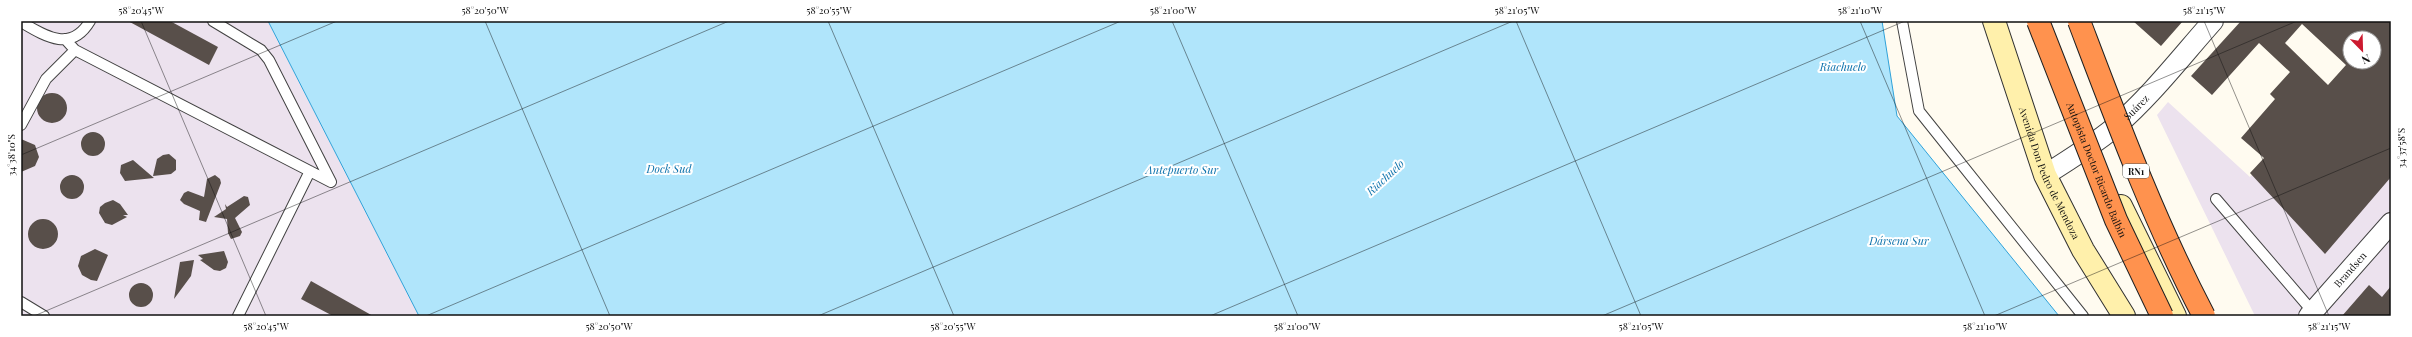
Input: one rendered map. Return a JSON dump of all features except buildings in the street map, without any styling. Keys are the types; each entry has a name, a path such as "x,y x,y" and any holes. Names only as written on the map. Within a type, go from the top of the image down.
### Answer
{"highway":[{"name":"Autopista Doctor Ricardo Balbín","path":"2038,21 2116,220 2162,316"},
{"name":"RN1","path":"2079,21 2150,204 2179,268 2204,316"}],"main road":[{"name":"Avenida Don Pedro de Mendoza","path":"1994,21 2045,175 2083,250 2124,316"},
{"path":"2045,21 2093,145 2175,316"}],"street":[{"name":"Suárez","path":"2045,175 2093,145 2138,105 2213,21"},
{"name":"Brandsen","path":"2313,315 2391,223"}],"lane":[{"path":"21,22 49,38 72,38 86,28 90,21"},
{"path":"65,38 75,50 331,182 269,60 261,50 213,21"},
{"path":"1902,21 1919,112 2083,316"},
{"path":"21,125 46,79 75,50"},
{"path":"238,316 310,171"},
{"path":"2216,199 2313,315"},
{"path":"21,302 44,316"}],"shaded area":[{"path":"21,21 268,21 419,316 21,316"},
{"path":"2302,21 2391,21 2391,316 2255,316 2157,115 2168,102 2250,177 2346,70 2382,70 2382,30 2342,30 2342,58"}],"water":[{"path":"268,21 1882,21 1897,116 2059,316 419,316"}],"water label":[{"name":"Riachuelo","path":"1843,66"},
{"name":"Dock Sud","path":"669,168"},
{"name":"Antepuerto Sur","path":"1182,169"},
{"name":"Riachuelo","path":"1385,177"},
{"name":"Dársena Sur","path":"1899,240"}]}
